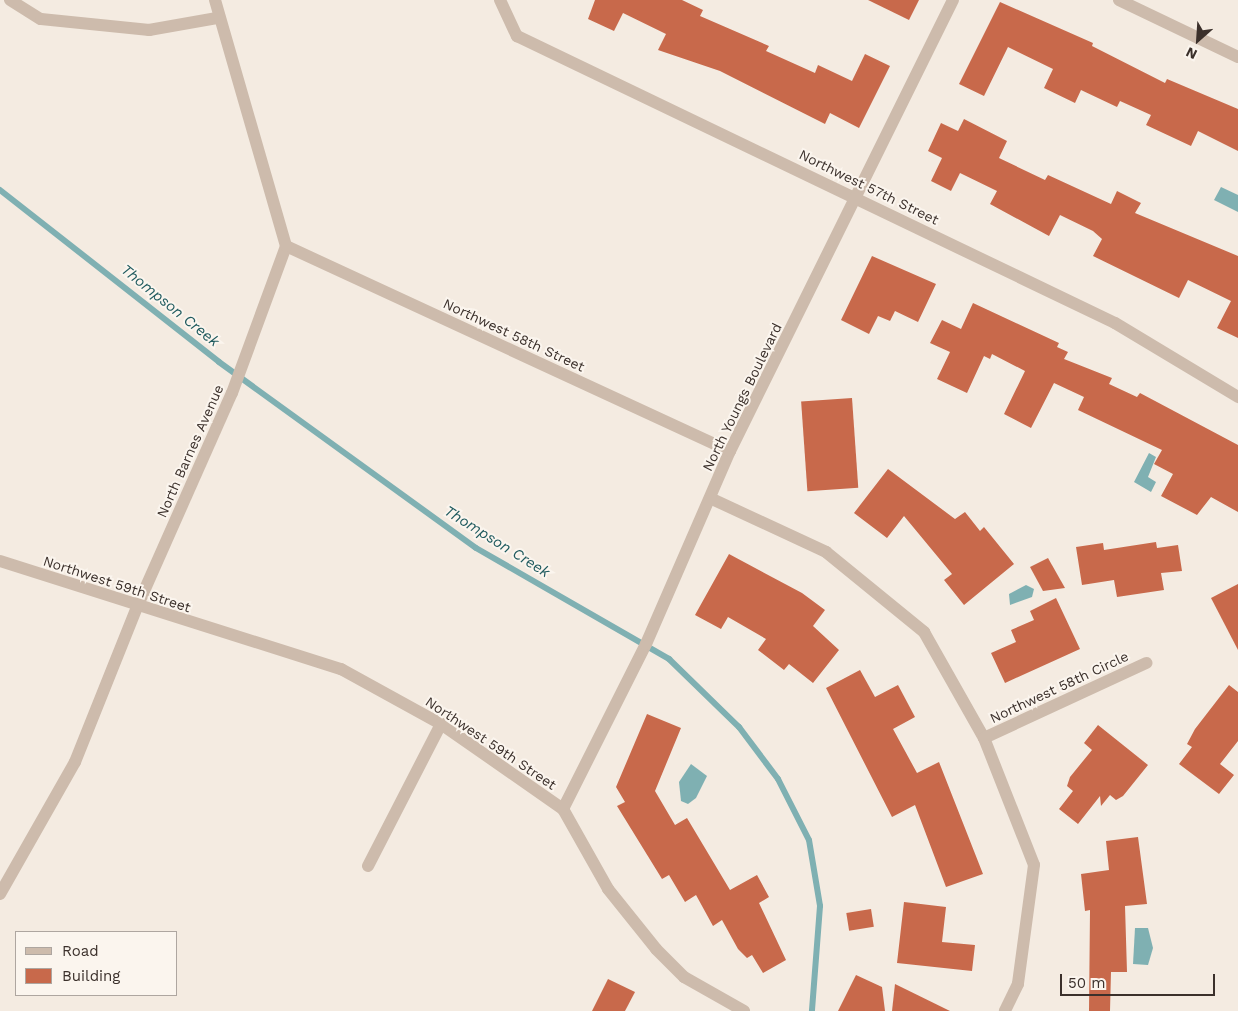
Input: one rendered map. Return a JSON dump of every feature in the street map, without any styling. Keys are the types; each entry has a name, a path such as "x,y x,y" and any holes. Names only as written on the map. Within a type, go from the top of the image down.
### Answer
{"street":[{"path":"10,0 41,20 149,30 217,18"},
{"path":"215,0 217,18 286,246"},
{"name":"Northwest 57th Street","path":"500,0 501,10 517,36 1115,323 1238,397"},
{"name":"North Youngs Boulevard","path":"563,809 656,624 712,499 730,451 858,198 953,0"},
{"path":"1119,0 1238,57"},
{"name":"North Barnes Avenue","path":"0,894 75,762 137,607 232,393 286,246"},
{"name":"Northwest 58th Street","path":"286,246 730,451"},
{"path":"712,499 826,552 924,632 984,738 1034,865 1018,984 1005,1011"},
{"name":"Northwest 59th Street","path":"0,561 137,607 341,669 441,724 563,809 608,889 656,949 684,977 744,1011"},
{"name":"Northwest 58th Circle","path":"984,738 1146,663"},
{"path":"368,866 441,724"}],"water":[{"path":"1221,187 1238,195 1238,212 1214,200"},
{"path":"1149,453 1156,457 1148,477 1156,482 1151,492 1134,482"},
{"path":"1026,585 1034,589 1032,597 1010,605 1009,594"},
{"path":"691,764 707,776 696,798 688,804 681,801 679,782"},
{"path":"1135,928 1148,928 1153,948 1148,965 1133,964"}],"building":[{"path":"595,0 682,0 703,10 700,16 769,46 766,51 815,73 818,65 852,81 865,54 890,66 859,128 830,113 825,124 720,71 658,50 666,34 623,13 614,31 588,19"},
{"path":"868,0 919,0 909,20"},
{"path":"1000,2 1093,43 1092,46 1165,83 1167,79 1238,109 1238,151 1198,131 1191,146 1146,125 1151,115 1120,101 1117,107 1081,90 1075,103 1044,88 1053,69 1008,47 984,96 959,84"},
{"path":"964,119 1007,141 999,158 1045,180 1048,175 1111,204 1117,191 1141,203 1135,213 1238,256 1238,338 1217,328 1231,301 1188,280 1179,298 1093,256 1102,239 1093,231 1060,215 1049,236 990,204 997,191 960,173 951,191 931,181 942,158 928,151 941,123 958,131"},
{"path":"872,256 936,284 918,322 895,311 890,321 878,316 869,334 841,320"},
{"path":"973,303 1059,343 1057,347 1068,352 1064,359 1112,378 1109,384 1137,397 1140,393 1238,445 1238,512 1211,497 1197,515 1161,496 1173,474 1154,464 1162,450 1078,410 1084,397 1054,383 1031,428 1004,414 1025,371 992,354 990,359 984,356 967,393 937,379 950,352 930,343 942,320 961,329"},
{"path":"852,398 858,488 807,491 801,402"},
{"path":"888,469 955,519 965,512 980,531 984,527 1014,564 964,605 944,580 952,574 904,516 887,538 854,513"},
{"path":"1156,542 1157,548 1178,545 1182,571 1161,573 1164,590 1117,597 1114,580 1082,585 1076,547 1103,543 1104,550"},
{"path":"729,554 802,593 825,610 813,626 839,650 813,683 789,664 784,670 758,650 766,639 728,617 721,629 695,615"},
{"path":"1048,558 1065,588 1043,591 1030,567"},
{"path":"1238,584 1238,650 1211,598"},
{"path":"1056,598 1080,649 1005,683 991,653 1016,642 1011,630 1034,620 1030,611"},
{"path":"860,670 875,697 898,685 915,717 893,729 917,773 939,762 983,874 946,887 915,805 892,817 826,688"},
{"path":"1229,685 1238,692 1238,741 1220,764 1234,775 1219,794 1179,764 1192,747 1187,744 1195,729"},
{"path":"647,714 681,728 655,791 675,825 687,818 730,890 757,875 769,897 759,903 786,960 763,973 752,955 747,958 738,949 722,920 713,926 696,895 685,902 669,875 662,879 617,806 625,802 616,787"},
{"path":"1098,725 1148,765 1123,796 1116,800 1110,795 1101,806 1100,796 1078,824 1059,809 1073,791 1067,786 1070,777 1092,750 1084,743"},
{"path":"1138,837 1147,904 1125,906 1127,972 1111,972 1110,1011 1089,1011 1090,910 1085,911 1081,874 1109,870 1106,841"},
{"path":"904,902 946,907 942,942 975,945 972,971 897,963"},
{"path":"871,909 874,927 849,931 846,913"},
{"path":"856,975 882,987 885,1011 838,1011"},
{"path":"608,979 635,992 625,1011 592,1011"},
{"path":"895,984 950,1011 892,1011"}],"waterway":[{"name":"Thompson Creek","path":"0,190 219,362 476,548 669,659 739,727 778,779 809,840 820,906 812,1011"}]}
